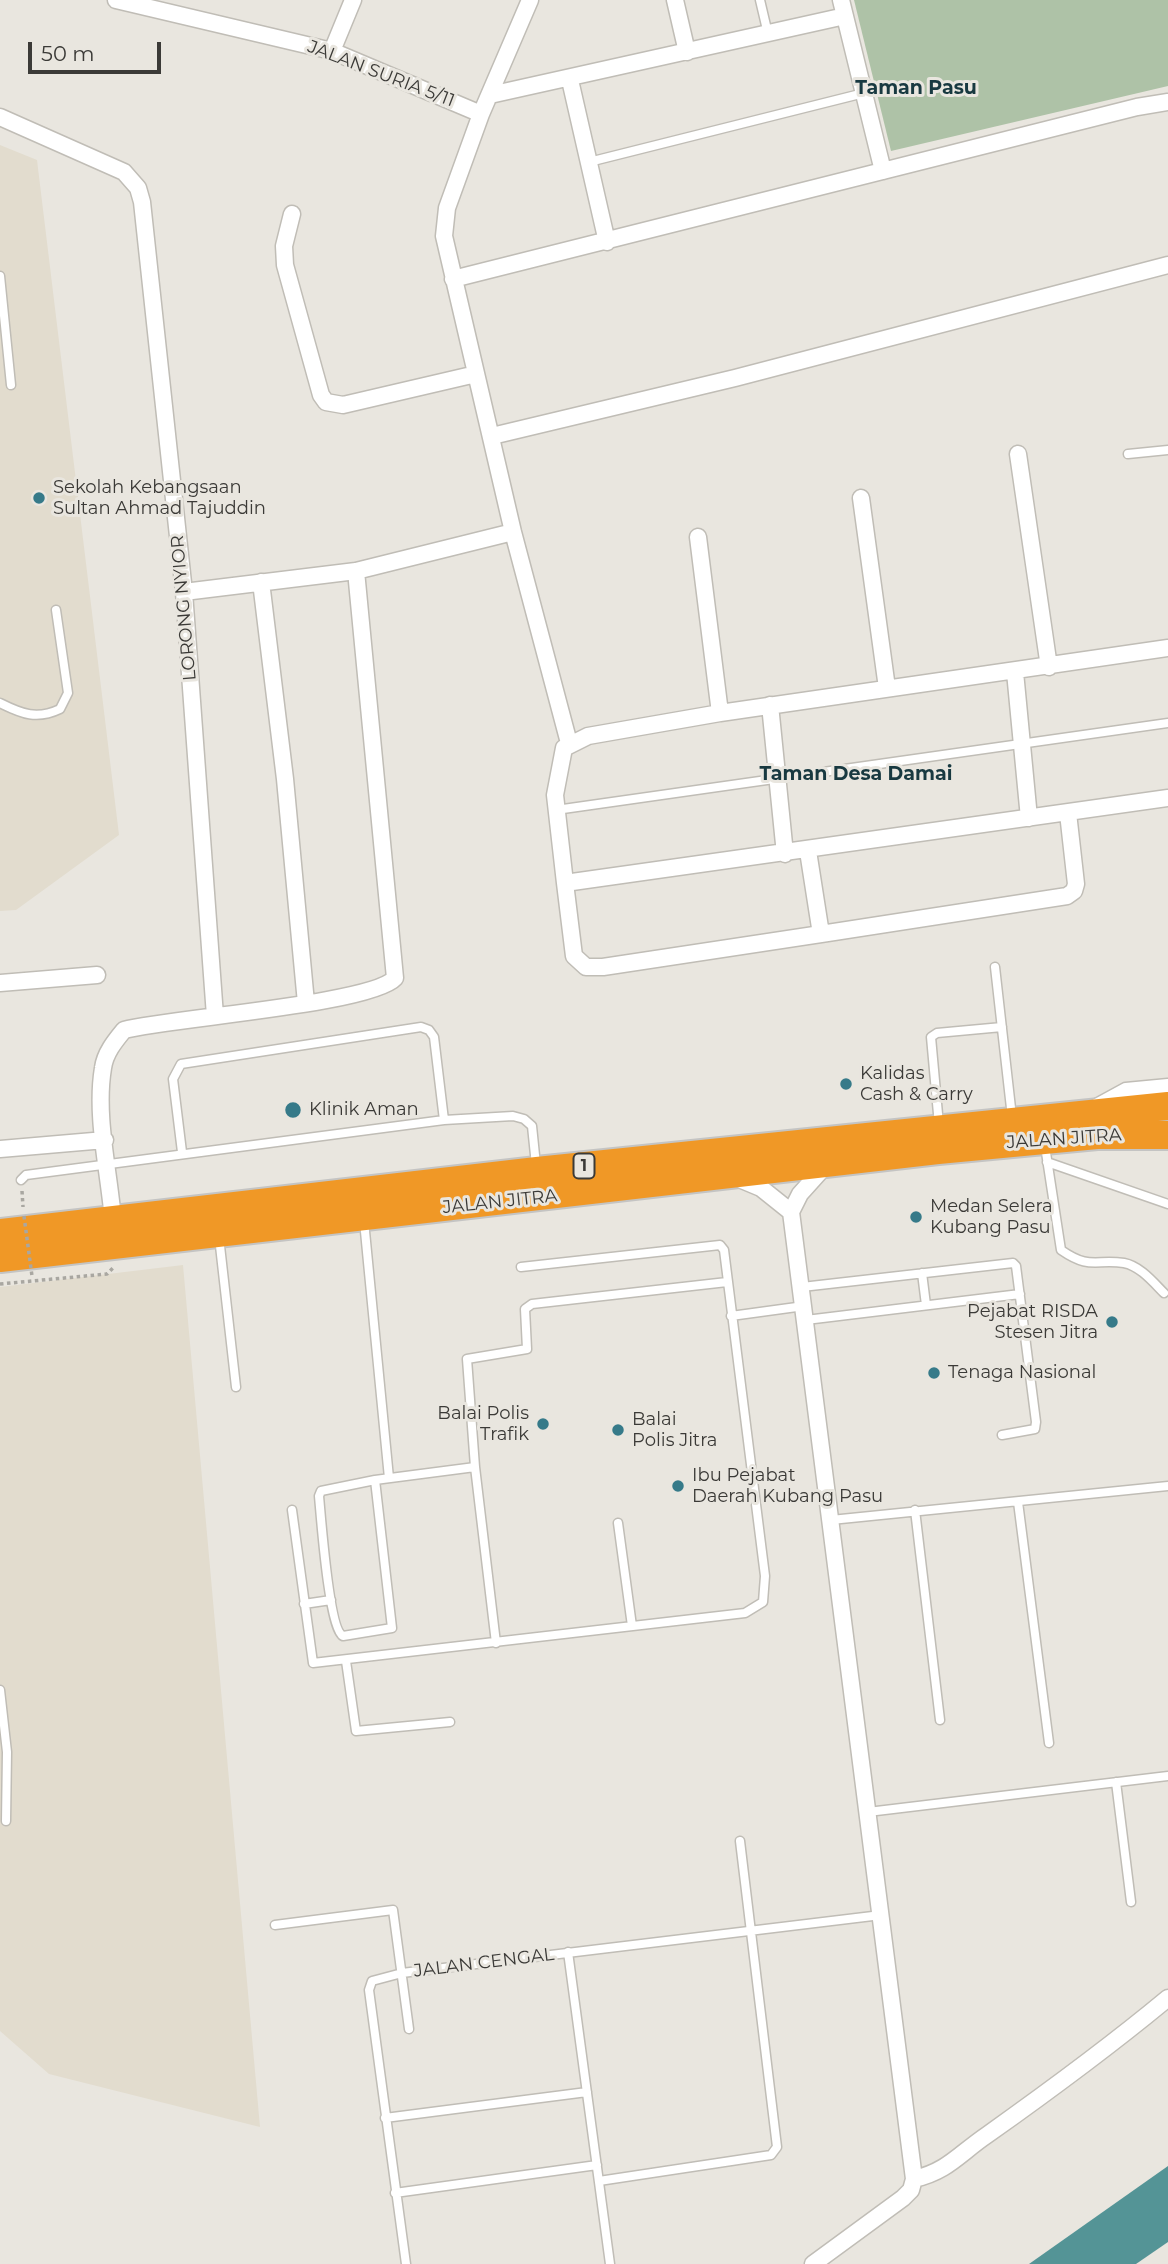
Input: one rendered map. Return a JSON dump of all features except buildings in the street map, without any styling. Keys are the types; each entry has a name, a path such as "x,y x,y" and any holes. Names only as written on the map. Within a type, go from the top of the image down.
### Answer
{"highway":[{"name":"JALAN JITRA","path":"0,1233 537,1171 1168,1105"},
{"name":"JALAN JITRA","path":"0,1258 827,1164 1046,1151 1162,1137"}],"street":[{"name":"JALAN SURIA 5/11","path":"116,0 332,51 481,114"},
{"path":"332,51 353,0"},
{"path":"530,0 481,114 443,223 453,279 513,532 569,743"},
{"path":"675,0 687,52"},
{"path":"490,95 570,80 768,34 843,8 883,171"},
{"path":"570,80 607,242"},
{"path":"453,279 1168,102"},
{"name":"LORONG NYIOR","path":"0,117 124,172 138,188 142,202 184,592 215,1016"},
{"path":"292,214 284,246 285,265 321,395 326,402 343,405 476,374"},
{"path":"492,436 735,378 1168,265"},
{"path":"1017,454 1049,667"},
{"path":"861,498 887,688"},
{"path":"184,592 356,571 513,532"},
{"path":"698,537 720,713"},
{"path":"113,1220 105,1140 103,1066 113,1043 124,1031 142,1026 306,1003 381,987 394,978 356,571"},
{"path":"261,582 285,779 306,1003"},
{"path":"1068,813 1076,884 1074,891 1067,896 586,967 574,956 556,810 561,756 569,743 588,736 720,713 1168,648"},
{"path":"1015,672 1030,818"},
{"path":"771,705 785,854"},
{"path":"565,883 808,851 1168,798"},
{"path":"808,851 821,934"},
{"path":"0,983 97,975"},
{"path":"1089,1113 1126,1091 1168,1087"},
{"path":"0,1149 105,1140"},
{"path":"813,2264 903,2198 911,2190 914,2179 791,1212 804,1188 827,1164"},
{"path":"730,1176 761,1188 791,1212"},
{"path":"914,2179 943,2171 964,2151 1086,2066 1168,1998"}],"lane":[{"path":"760,0 768,34"},
{"path":"589,162 864,93"},
{"path":"0,275 11,384"},
{"path":"1128,454 1168,450"},
{"path":"0,703 21,714 44,716 60,709 68,694 57,610"},
{"path":"556,810 1168,723"},
{"path":"995,967 1013,1120"},
{"path":"182,1152 173,1079 181,1064 421,1027 429,1030 434,1037 444,1121"},
{"path":"939,1128 931,1037 937,1033 1002,1027"},
{"path":"22,1180 26,1175 182,1152 444,1121 513,1116 524,1119 532,1126 537,1171"},
{"path":"1046,1151 1168,1204"},
{"path":"1046,1151 1062,1250 1084,1264 1125,1264 1134,1267 1164,1293"},
{"path":"364,1218 390,1478"},
{"path":"219,1234 236,1387"},
{"path":"292,1510 313,1663 745,1613 763,1602 765,1576 724,1250 715,1243 521,1267"},
{"path":"802,1287 1013,1263 1016,1266 1036,1422 1035,1429 1030,1432 1002,1435"},
{"path":"922,1273 926,1305"},
{"path":"496,1643 475,1466 467,1359 527,1349 527,1306 727,1282"},
{"path":"731,1316 926,1305 1020,1294"},
{"path":"375,1480 393,1628 339,1635 331,1600 318,1496 326,1488 375,1480 475,1466"},
{"path":"831,1520 1168,1486"},
{"path":"1018,1502 1049,1743"},
{"path":"915,1510 940,1720"},
{"path":"618,1523 632,1626"},
{"path":"304,1604 331,1600"},
{"path":"346,1661 356,1731 450,1722"},
{"path":"0,1690 7,1752 6,1821"},
{"path":"868,1812 1168,1776"},
{"path":"1116,1782 1131,1902"},
{"path":"599,2180 771,2155 777,2147 740,1841"},
{"path":"275,1925 393,1910 409,2029"},
{"name":"JALAN CENGAL","path":"406,2264 369,1990 372,1981 402,1973 881,1914"},
{"path":"568,1952 610,2264"},
{"path":"385,2118 587,2092"},
{"path":"395,2193 597,2165"}],"path":[{"path":"24,1216 32,1276"}],"shaded area":[{"name":"Sekolah Kebangsaan Sultan Ahmad Tajuddin","path":"0,145 37,160 119,835 16,910 0,911"},
{"path":"183,1265 260,2127 49,2074 0,2031 0,1287"}],"green space":[{"path":"854,0 1168,0 1168,86 891,151"}],"water":[{"path":"1168,2166 1168,2242 1136,2264 1029,2264"}],"place":[{"name":"Sekolah Kebangsaan Sultan Ahmad Tajuddin","path":"39,498"},
{"name":"Kalidas Cash & Carry","path":"846,1084"},
{"name":"Klinik Aman","path":"293,1110"},
{"name":"Medan Selera Kubang Pasu","path":"916,1217"},
{"name":"Pejabat RISDA Stesen Jitra","path":"1112,1322"},
{"name":"Tenaga Nasional","path":"934,1373"},
{"name":"Balai Polis Trafik","path":"543,1424"},
{"name":"Balai Polis Jitra","path":"618,1430"},
{"name":"Ibu Pejabat Daerah Kubang Pasu","path":"678,1486"}],"district":[{"name":"Taman Pasu","path":"916,88"},
{"name":"Taman Desa Damai","path":"856,774"}]}
